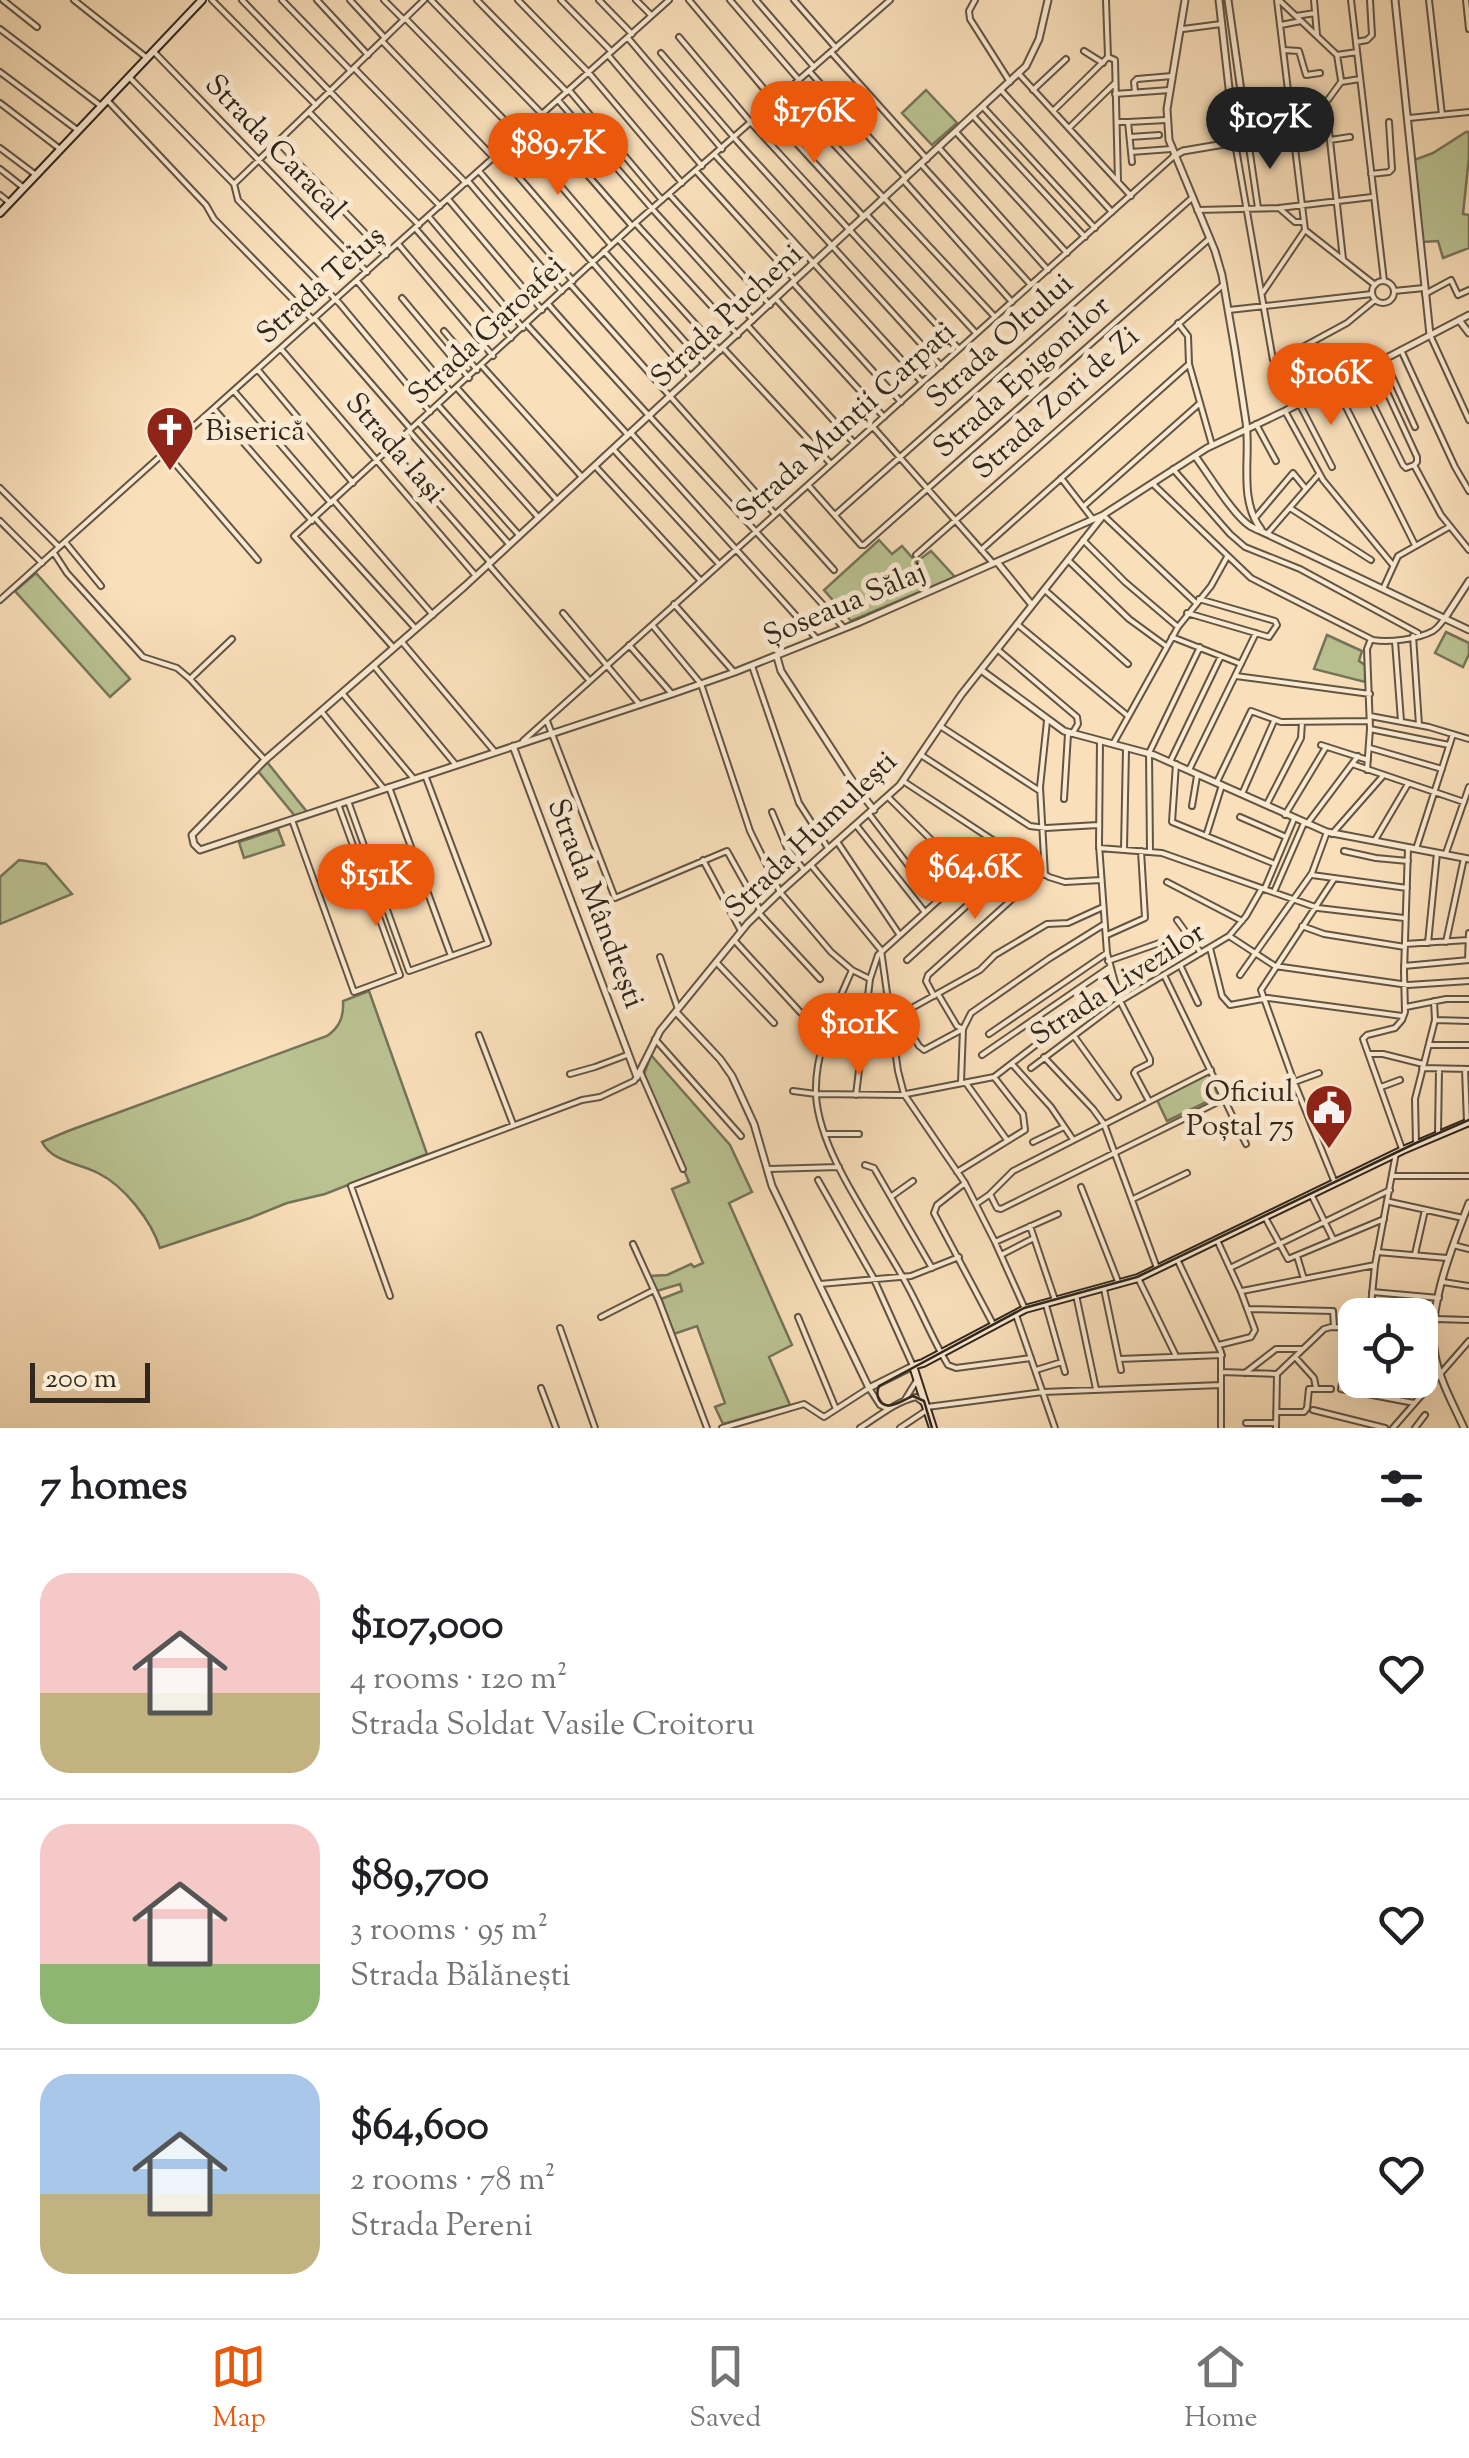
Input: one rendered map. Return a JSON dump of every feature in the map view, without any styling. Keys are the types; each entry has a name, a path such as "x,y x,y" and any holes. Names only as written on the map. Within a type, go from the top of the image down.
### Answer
{"main road":[{"path":"0,213 202,0"},
{"path":"933,1428 913,1366 1025,1309 1138,1278 1468,1122"},
{"path":"918,1378 923,1363"}],"street":[{"path":"3,0 38,27"},
{"name":"Strada Caracal","path":"74,0 150,55 367,272"},
{"path":"212,0 316,105"},
{"path":"242,0 440,206"},
{"path":"282,0 467,182 562,292"},
{"path":"318,0 368,55"},
{"path":"350,0 496,156 691,378"},
{"path":"384,0 519,136 611,244"},
{"path":"477,0 568,91 662,200"},
{"path":"518,0 589,72 682,184"},
{"path":"561,0 610,53 702,166"},
{"path":"599,0 722,149"},
{"path":"636,0 652,16"},
{"name":"Strada Teiuș","path":"0,600 669,0"},
{"path":"688,0 775,102"},
{"path":"730,0 799,80"},
{"path":"756,0 1012,302"},
{"path":"794,0 928,158"},
{"name":"Strada Garoafei","path":"394,649 294,536 611,244 890,0"},
{"path":"975,0 968,11 970,18 1010,82"},
{"name":"Strada Pucheni","path":"200,850 192,835 265,760 476,576 1018,74 1035,50 1048,0"},
{"path":"1053,111 1106,60 1106,0"},
{"path":"1185,0 1166,120 1170,149 1219,263 1247,428 1248,498 1254,519 1264,532"},
{"path":"1219,0 1235,142 1272,358 1277,361 1347,323 1375,300"},
{"path":"1228,0 1258,208"},
{"path":"1174,156 1182,151 1280,136 1326,104 1341,82 1337,55 1278,0"},
{"path":"1263,292 1305,230 1278,0"},
{"path":"1314,0 1318,36"},
{"path":"1351,0 1384,281"},
{"path":"1356,42 1371,38 1370,0"},
{"path":"1395,0 1430,335 1469,420"},
{"path":"1430,0 1442,115"},
{"path":"1466,0 1469,28"},
{"path":"234,184 423,1 540,116 633,225 738,334"},
{"path":"1296,16 1315,13"},
{"path":"1183,29 1230,15"},
{"path":"1280,25 1301,21"},
{"path":"0,30 104,103 206,205 214,220 314,319 509,544"},
{"path":"680,37 752,123 959,349"},
{"path":"1084,51 1106,60 1114,59 1118,182"},
{"path":"1283,51 1299,51 1306,75 1320,73"},
{"path":"1337,55 1357,52"},
{"path":"661,53 941,366"},
{"path":"1033,90 1066,59"},
{"path":"1226,69 1237,67"},
{"path":"0,72 78,130"},
{"path":"1018,74 1130,196"},
{"path":"1134,92 1137,78 1172,76"},
{"path":"129,77 234,184 238,200 336,300 430,412"},
{"path":"1341,82 1360,79"},
{"path":"1069,128 1115,84"},
{"path":"1001,90 1112,212"},
{"path":"1116,94 1170,90"},
{"path":"786,92 995,317"},
{"path":"558,100 854,443"},
{"path":"0,103 60,149"},
{"path":"1326,104 1343,259"},
{"path":"982,107 1095,228"},
{"path":"766,110 976,334"},
{"path":"309,112 417,227 511,339"},
{"path":"1408,118 1469,112"},
{"path":"973,116 1084,237"},
{"path":"1117,121 1166,120"},
{"path":"1128,122 1132,162"},
{"path":"1371,174 1392,169 1388,122"},
{"path":"956,132 1067,253"},
{"path":"1130,137 1159,135"},
{"path":"1330,140 1350,137"},
{"path":"278,142 386,254"},
{"path":"0,148 36,175"},
{"path":"939,148 1048,270"},
{"path":"1130,152 1170,149"},
{"path":"715,155 922,382"},
{"name":"Strada Munții Carpați","path":"517,745 1174,156"},
{"path":"922,164 1031,285"},
{"path":"0,168 24,188"},
{"path":"479,171 670,397 834,570"},
{"path":"696,171 900,402"},
{"path":"669,194 770,305"},
{"path":"0,195 10,203"},
{"path":"1197,210 1278,208 1374,196"},
{"name":"Strada Oltului","path":"835,515 1192,197"},
{"path":"448,199 542,310"},
{"path":"1278,208 1295,222 1304,222"},
{"path":"428,217 817,639"},
{"path":"1305,230 1374,284"},
{"name":"Strada Epigonilor","path":"835,515 862,546 1209,238"},
{"path":"618,239 831,464"},
{"path":"398,244 493,356"},
{"path":"604,251 706,364"},
{"path":"1394,290 1424,291 1451,280 1458,295 1469,290"},
{"path":"357,282 452,393"},
{"name":"Strada Zori de Zi","path":"916,556 1224,284"},
{"path":"1374,284 1390,284 1394,290 1388,302 1375,300 1374,284"},
{"path":"1229,310 1372,294"},
{"path":"402,298 468,378"},
{"path":"776,299 884,417"},
{"path":"548,304 844,628"},
{"name":"Șoseaua Sălaj","path":"200,850 672,694 844,628 1103,515 1212,445 1300,404 1469,315"},
{"path":"1459,320 1469,332"},
{"path":"1178,323 1188,336 1190,364 1212,445"},
{"path":"444,331 582,477"},
{"name":"Strada Iași","path":"281,349 476,576"},
{"path":"1401,350 1454,467 1469,491"},
{"path":"1384,360 1414,427"},
{"path":"981,550 1190,364"},
{"path":"1358,373 1403,466 1414,465 1417,457 1374,364"},
{"path":"258,370 353,483"},
{"path":"1335,385 1416,545"},
{"path":"457,388 557,500"},
{"path":"234,390 433,615"},
{"path":"351,404 589,680"},
{"path":"1084,506 1200,404"},
{"path":"1300,404 1332,467"},
{"path":"438,406 538,518"},
{"path":"214,408 416,630"},
{"path":"1286,411 1319,474 1392,564"},
{"path":"419,422 519,535"},
{"path":"1256,424 1276,461"},
{"path":"873,426 1032,605"},
{"path":"613,449 719,564"},
{"path":"165,452 258,560"},
{"path":"1195,455 1251,526 1469,630"},
{"path":"1414,465 1449,527 1469,550"},
{"path":"595,466 701,580"},
{"path":"1173,470 1245,547 1309,573 1413,629 1420,725"},
{"path":"1254,519 1293,473 1306,489"},
{"path":"1264,532 1319,474"},
{"path":"1061,478 1093,519"},
{"path":"1152,483 1251,578 1379,642 1434,630 1469,582"},
{"path":"808,485 835,515"},
{"path":"0,488 59,547"},
{"path":"1236,511 1248,498"},
{"path":"1290,508 1371,560"},
{"path":"1103,515 1197,601 1276,623 1272,637 1188,613"},
{"name":"Strada Humulești","path":"639,1074 655,1039 741,930 903,781 981,670 1103,515"},
{"path":"0,522 42,564"},
{"path":"1383,589 1392,564 1401,554 1449,527"},
{"path":"1073,528 1080,528 1083,540 1178,627"},
{"path":"65,542 101,586"},
{"path":"54,553 67,573 143,657 177,668 265,760"},
{"path":"1113,744 1172,636 1211,586 1227,557"},
{"path":"1068,560 1129,619 1166,646"},
{"path":"1045,590 1128,664"},
{"path":"674,604 734,672"},
{"path":"564,614 640,705"},
{"path":"652,624 701,684 750,831 780,892 820,941 852,970 870,979"},
{"path":"1017,624 1128,716"},
{"path":"1189,770 1256,633"},
{"path":"1172,636 1241,664"},
{"path":"1367,770 1367,649 1371,639"},
{"path":"190,679 232,640"},
{"path":"1395,640 1401,722"},
{"path":"402,642 495,752"},
{"path":"629,644 672,694"},
{"path":"1150,852 1148,753 1200,648"},
{"path":"997,649 1076,715 1079,722 1070,733 1064,799"},
{"path":"776,656 781,671 871,812 928,891"},
{"path":"1221,656 1173,763 1172,822 1276,864"},
{"path":"374,666 456,765"},
{"path":"752,666 801,808 828,848"},
{"path":"981,670 1047,721 1070,733 1148,753 1329,833 1466,858 1446,942"},
{"path":"1235,676 1370,694"},
{"path":"342,693 414,779"},
{"path":"321,711 387,788 451,956"},
{"path":"1206,835 1220,784 1248,714 1254,712 1274,721 1302,722 1370,718 1420,725 1469,739"},
{"path":"546,720 614,897 730,852 759,911 820,979"},
{"path":"1043,874 1040,792 1047,721"},
{"path":"1242,794 1274,721"},
{"path":"1266,806 1301,738 1302,722"},
{"path":"940,726 1040,792"},
{"path":"1370,729 1449,746"},
{"path":"1371,1298 1374,1265 1399,1152 1364,1037 1392,1030 1404,1016 1408,861 1453,734"},
{"path":"1100,741 1098,825 1104,936 1120,1001 1150,1059 1134,1074 1149,1101"},
{"name":"Strada Mândrești","path":"517,745 639,1074"},
{"path":"1285,815 1323,746 1368,760"},
{"path":"1124,849 1126,747"},
{"path":"1370,748 1442,769"},
{"path":"921,755 1021,821 1042,828 1098,825"},
{"path":"1274,892 1306,824 1358,756"},
{"path":"1352,764 1464,802"},
{"path":"1192,806 1198,774"},
{"path":"348,801 409,971 488,943 426,775"},
{"path":"1240,975 1310,875 1329,833 1384,776"},
{"path":"903,781 1043,874 1066,882 1101,880"},
{"path":"1374,842 1408,784"},
{"path":"1445,854 1469,787"},
{"path":"888,797 984,891"},
{"path":"292,820 354,992 400,976 338,804"},
{"path":"772,812 783,842 804,870"},
{"path":"1240,817 1287,837"},
{"name":"Strada Livezilor","path":"1031,1068 1120,1001 1229,936 1263,888 1294,819"},
{"path":"856,825 924,912"},
{"path":"836,841 900,934"},
{"path":"1099,848 1174,856 1315,907 1406,918"},
{"path":"1104,936 1146,918 1141,851"},
{"path":"1344,851 1408,861"},
{"path":"1428,943 1437,853"},
{"path":"856,1094 870,979 881,950 985,858"},
{"path":"907,960 1020,858"},
{"path":"704,860 741,930"},
{"path":"810,864 881,950 904,1094 965,1183 1025,1309"},
{"path":"963,1027 956,1026 926,982 926,976 1043,874"},
{"path":"1310,875 1407,888"},
{"path":"1334,879 1261,988 1335,1182"},
{"path":"1166,882 1242,921"},
{"path":"892,1019 980,970 995,955 1047,924 1068,923 1102,908"},
{"path":"1177,920 1202,954"},
{"path":"900,1014 924,1050 963,1027 977,1008 1104,926"},
{"path":"1302,926 1324,934 1405,945 1468,940"},
{"path":"1404,966 1469,960 1469,933"},
{"path":"1229,936 1275,966 1404,985 1469,981"},
{"path":"734,940 801,1013"},
{"path":"982,1056 1109,964 1168,940"},
{"path":"1210,948 1228,1004 1263,999 1404,1016"},
{"path":"989,1034 1107,953"},
{"path":"660,957 677,1010 728,1070 754,1124 775,1192 868,1388 886,1408"},
{"path":"716,962 774,1023"},
{"path":"1181,966 1198,1003"},
{"path":"852,970 825,1032 816,1094 825,1134 839,1167 903,1276 946,1363 953,1368 1031,1358"},
{"path":"1164,976 1246,1144"},
{"path":"1406,1007 1469,999"},
{"path":"1416,1144 1415,1099 1436,1020 1434,1001"},
{"path":"1436,1020 1469,1021"},
{"path":"963,1027 964,1084 1008,1140"},
{"path":"1074,1035 1118,1096"},
{"path":"479,1036 514,1125"},
{"path":"655,1039 741,1136"},
{"path":"794,1091 904,1094 964,1084 994,1077 1037,1044"},
{"path":"1429,1045 1469,1045"},
{"path":"570,1074 629,1054"},
{"path":"1368,1055 1383,1054 1423,1066 1467,1070 1468,1122"},
{"path":"1044,1057 1104,1124 1158,1268"},
{"path":"1012,1064 1052,1107 1073,1140"},
{"path":"1438,1134 1439,1069"},
{"path":"976,1204 1013,1170 1210,1070"},
{"path":"1294,1082 1319,1073"},
{"path":"390,1296 351,1186 582,1100 600,1097 634,1081 639,1074 683,1170"},
{"path":"958,1172 1025,1130 1023,1114 994,1077"},
{"path":"1380,1087 1400,1080"},
{"path":"990,1194 1001,1209 1224,1099"},
{"path":"1033,1142 1065,1126"},
{"path":"825,1134 859,1134"},
{"path":"865,1164 874,1168 932,1269"},
{"path":"766,1170 839,1167"},
{"path":"1134,1199 1188,1173"},
{"path":"1393,1176 1469,1176"},
{"path":"722,1428 804,1404 822,1417 913,1366 874,1278 818,1180"},
{"path":"891,1197 913,1181"},
{"path":"965,1183 934,1210 993,1325"},
{"path":"1081,1187 1119,1284"},
{"path":"1230,1268 1390,1190"},
{"path":"1311,1194 1333,1241"},
{"path":"1388,1202 1466,1216"},
{"path":"1438,1305 1448,1258 1469,1203"},
{"path":"1415,1255 1425,1210"},
{"path":"995,1242 1058,1214"},
{"path":"1265,1216 1287,1258 1384,1219"},
{"path":"1030,1226 1055,1300"},
{"path":"1000,1254 1034,1238"},
{"path":"1217,1240 1254,1328 1253,1336 1219,1345"},
{"path":"633,1244 707,1428"},
{"path":"1453,1244 1469,1249"},
{"path":"1377,1252 1448,1258"},
{"path":"1297,1256 1304,1278"},
{"path":"820,1284 903,1276 959,1257"},
{"path":"1177,1259 1222,1355 1220,1428"},
{"path":"1241,1292 1374,1265"},
{"path":"1138,1278 1176,1356"},
{"path":"1443,1282 1469,1286"},
{"path":"1104,1289 1120,1370"},
{"path":"601,1317 654,1290"},
{"path":"1372,1292 1439,1298"},
{"path":"1076,1296 1096,1389"},
{"path":"1045,1302 1065,1372"},
{"path":"1248,1309 1333,1310 1334,1327"},
{"path":"1015,1313 1056,1428"},
{"path":"798,1317 836,1409"},
{"path":"1438,1319 1469,1320"},
{"path":"1246,1423 1276,1425 1277,1374 1324,1329 1338,1327"},
{"path":"560,1328 595,1428"},
{"path":"1393,1428 1469,1340"},
{"path":"1245,1373 1276,1349 1303,1349"},
{"path":"1119,1359 1222,1355"},
{"path":"1295,1357 1314,1378 1316,1388"},
{"path":"1036,1370 1062,1362"},
{"path":"1438,1368 1464,1428"},
{"path":"1222,1372 1277,1374"},
{"path":"904,1401 918,1378"},
{"path":"900,1428 927,1407 1043,1392 1221,1385"},
{"path":"542,1388 556,1428"},
{"path":"1276,1412 1304,1412 1308,1391 1331,1389"},
{"path":"860,1428 886,1408 904,1401 916,1398 927,1407"},
{"path":"1393,1398 1414,1402"},
{"path":"1313,1410 1385,1428"},
{"path":"1415,1428 1425,1415"},
{"path":"1460,1418 1469,1417"}],"green space":[{"path":"926,90 957,123 932,145 902,113"},
{"path":"1466,132 1469,157 1463,214 1469,215 1469,248 1443,258 1438,241 1423,242 1414,160"},
{"path":"879,540 892,554 902,546 916,562 931,551 955,577 851,621 824,590"},
{"path":"36,573 130,679 110,697 15,591"},
{"path":"1446,632 1469,643 1463,667 1435,653"},
{"path":"1327,635 1362,651 1359,661 1365,665 1365,682 1314,669"},
{"path":"267,762 307,812 295,816 258,771"},
{"path":"278,829 284,845 244,858 239,842"},
{"path":"19,860 46,864 72,894 0,924 0,877"},
{"path":"369,991 427,1154 325,1194 287,1203 160,1248 143,1215 117,1186 98,1173 52,1154 42,1142 327,1036 340,1021 343,1001"},
{"path":"651,1055 730,1145 752,1192 729,1203 792,1345 769,1357 790,1405 723,1424 715,1407 725,1403 697,1326 674,1334 661,1299 682,1291 680,1284 657,1291 650,1276 667,1275 703,1263 672,1189 689,1182 644,1074"},
{"path":"1208,1073 1219,1096 1167,1121 1157,1100"}],"tram line":[{"path":"932,1428 924,1401 913,1396 884,1405 878,1397 879,1386 1024,1308 1137,1277 1469,1120"}],"place":[{"name":"Biserică","path":"170,472"},
{"name":"Oficiul Poștal 75","path":"1329,1150"}]}
